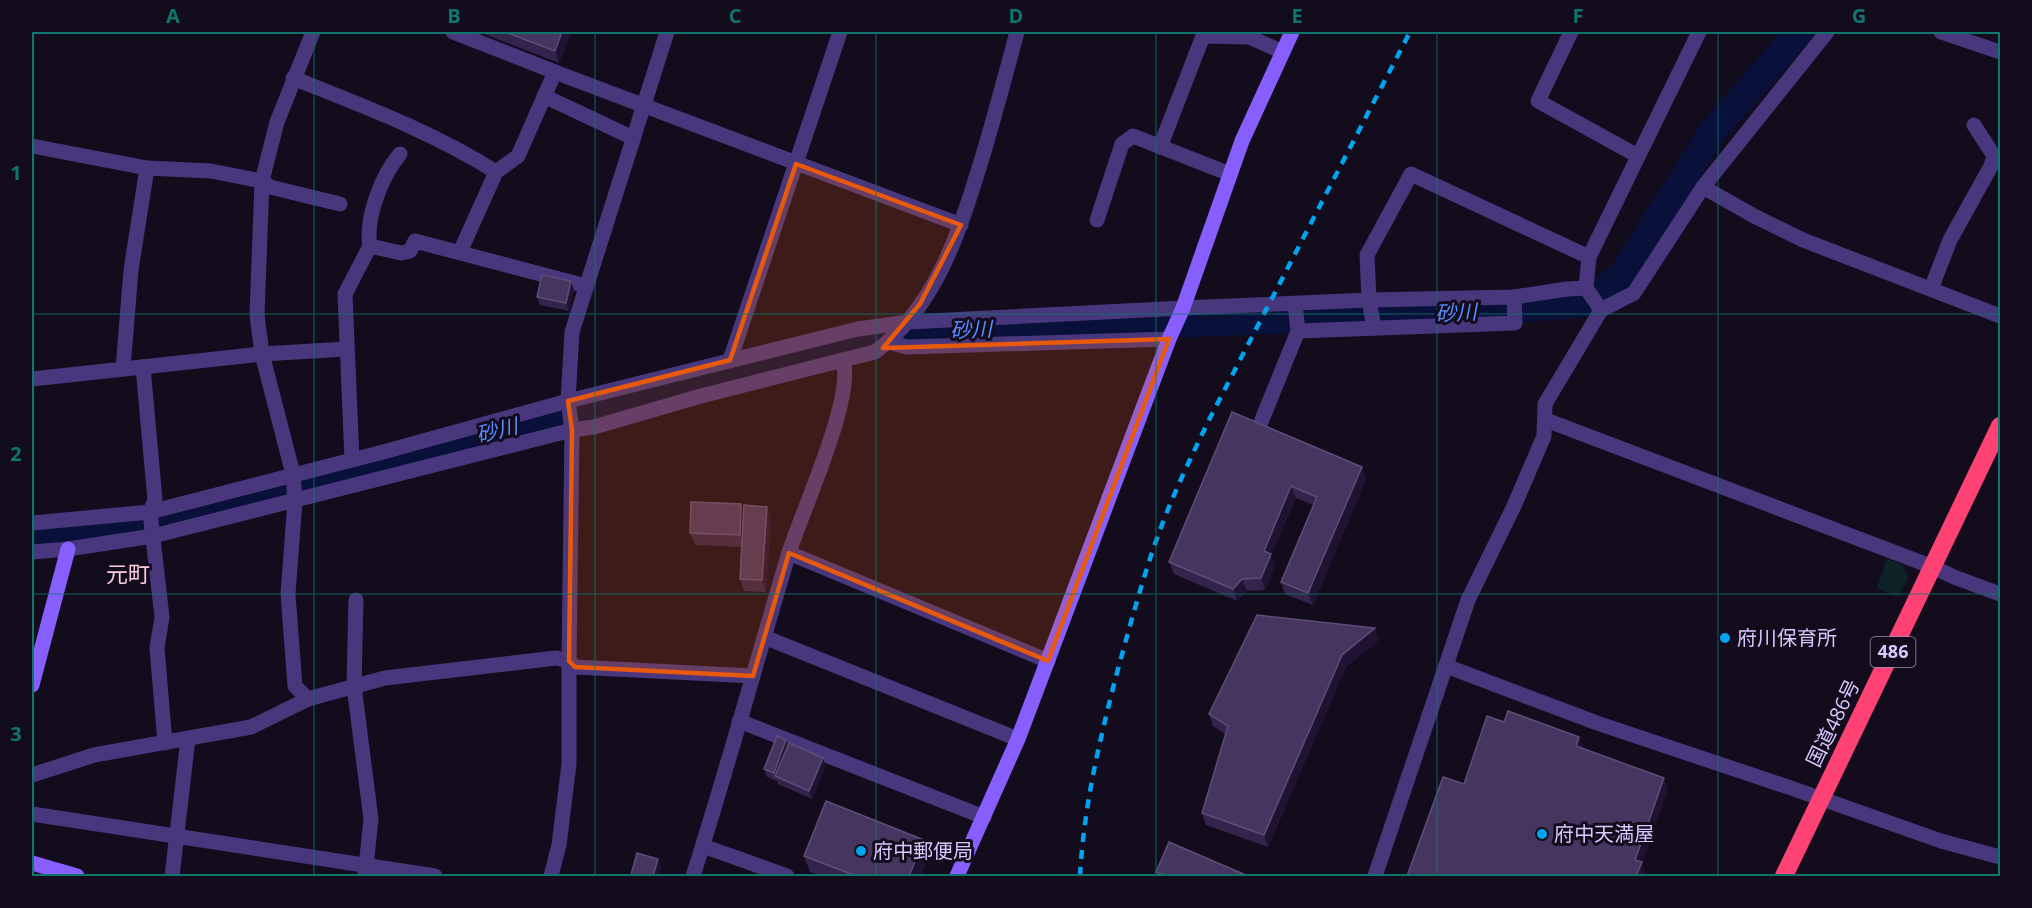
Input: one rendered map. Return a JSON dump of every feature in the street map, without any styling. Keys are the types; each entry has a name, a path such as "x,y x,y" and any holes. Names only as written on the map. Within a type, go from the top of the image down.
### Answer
{"highway":[{"name":"国道486号","path":"1784,876 2001,426"}],"street":[{"path":"308,699 295,686 288,594 295,501 293,474 262,354 257,315 262,181 277,122 313,32"},
{"path":"453,32 961,225"},
{"path":"551,876 560,845 569,764 572,430 568,401 572,332 667,32"},
{"path":"730,360 840,32"},
{"path":"32,552 153,536 572,430 594,427 701,396 875,352 908,322 948,257 961,225 994,121 1017,32"},
{"path":"957,876 1018,739 1169,339 1183,308 1242,141 1292,32"},
{"path":"1571,32 1538,101 1638,156"},
{"path":"1601,310 1586,288 1589,257 1699,32"},
{"path":"1375,876 1468,600 1514,506 1544,436 1545,404 1601,310 1634,293 1703,187 1827,32"},
{"path":"1941,32 2001,52"},
{"path":"1160,147 1203,36 1249,38 1283,52"},
{"path":"460,252 496,172 518,156 555,72"},
{"path":"293,78 463,151 496,172"},
{"path":"544,96 633,138"},
{"path":"1931,289 1950,240 1991,166 1994,156 1974,125"},
{"path":"1097,220 1122,144 1133,136 1230,174"},
{"path":"32,146 147,168 212,171 262,181 270,187 340,204"},
{"path":"352,460 345,294 370,246 368,233 376,201 390,166 400,154"},
{"path":"123,369 131,270 147,168"},
{"path":"1374,328 1367,255 1411,174 1589,257"},
{"path":"1703,187 1803,240 2001,316"},
{"path":"370,246 401,253 410,250 415,241 586,286"},
{"path":"32,523 150,512 568,401 858,329 908,322 1183,308 1514,297 1586,288"},
{"path":"1298,331 1515,323 1514,297"},
{"path":"1261,422 1298,331 1295,304"},
{"path":"888,342 907,347 1169,339"},
{"path":"32,379 262,354 346,349"},
{"path":"693,876 789,553 837,420 846,370 843,360"},
{"path":"143,367 155,500 150,512 162,617 157,648 165,743"},
{"path":"1546,420 2001,594"},
{"path":"32,685 68,549"},
{"path":"789,553 1048,661"},
{"path":"356,600 354,686 371,819 366,871"},
{"path":"764,637 1018,739"},
{"path":"32,775 94,755 251,727 308,699 385,678 556,658 569,661 575,667 753,676"},
{"path":"1446,666 1597,723 1941,841 2001,857"},
{"path":"740,721 984,817"},
{"path":"172,876 188,739"},
{"path":"32,814 176,836 366,871 435,876"},
{"path":"703,846 787,876"},
{"path":"32,863 76,876"}],"highlighted area":[{"path":"796,164 961,225 920,304 883,348 1169,339 1048,661 789,553 753,676 575,667 569,661 572,430 568,401 730,360"}],"green space":[{"path":"1887,559 1903,565 1908,578 1898,597 1877,588"}],"building":[{"path":"505,32 562,32 555,51"},
{"path":"542,275 571,281 566,303 537,297"},
{"path":"1232,412 1362,467 1308,593 1281,582 1317,497 1291,486 1264,551 1271,554 1261,578 1242,579 1233,589 1169,562"},
{"path":"691,502 741,504 740,535 690,533"},
{"path":"744,505 767,507 762,580 740,579"},
{"path":"1257,615 1375,628 1342,655 1264,835 1202,813 1228,726 1209,714"},
{"name":"府中天満屋","path":"1508,711 1579,737 1576,746 1664,778 1635,860 1642,862 1636,876 1407,876 1443,777 1464,784 1487,716 1504,722"},
{"path":"777,736 786,740 774,773 764,769"},
{"path":"789,743 823,758 809,791 775,776"},
{"path":"826,801 924,840 909,876 856,876 804,856"},
{"path":"1169,842 1248,876 1167,876 1156,872"},
{"path":"637,853 658,859 653,876 631,875"}],"waterway":[{"name":"砂川","path":"32,535 134,524 855,339 920,332 1458,314 1585,303 1621,277 1713,131 1799,32"}],"railway":[{"path":"1080,876 1088,801 1103,729 1134,610 1162,525 1211,416 1410,32"}],"place":[{"name":"府川保育所","path":"1725,638"},
{"name":"府中天満屋","path":"1542,834"},
{"name":"府中郵便局","path":"861,851"}],"district":[{"name":"元町","path":"128,574"}]}
